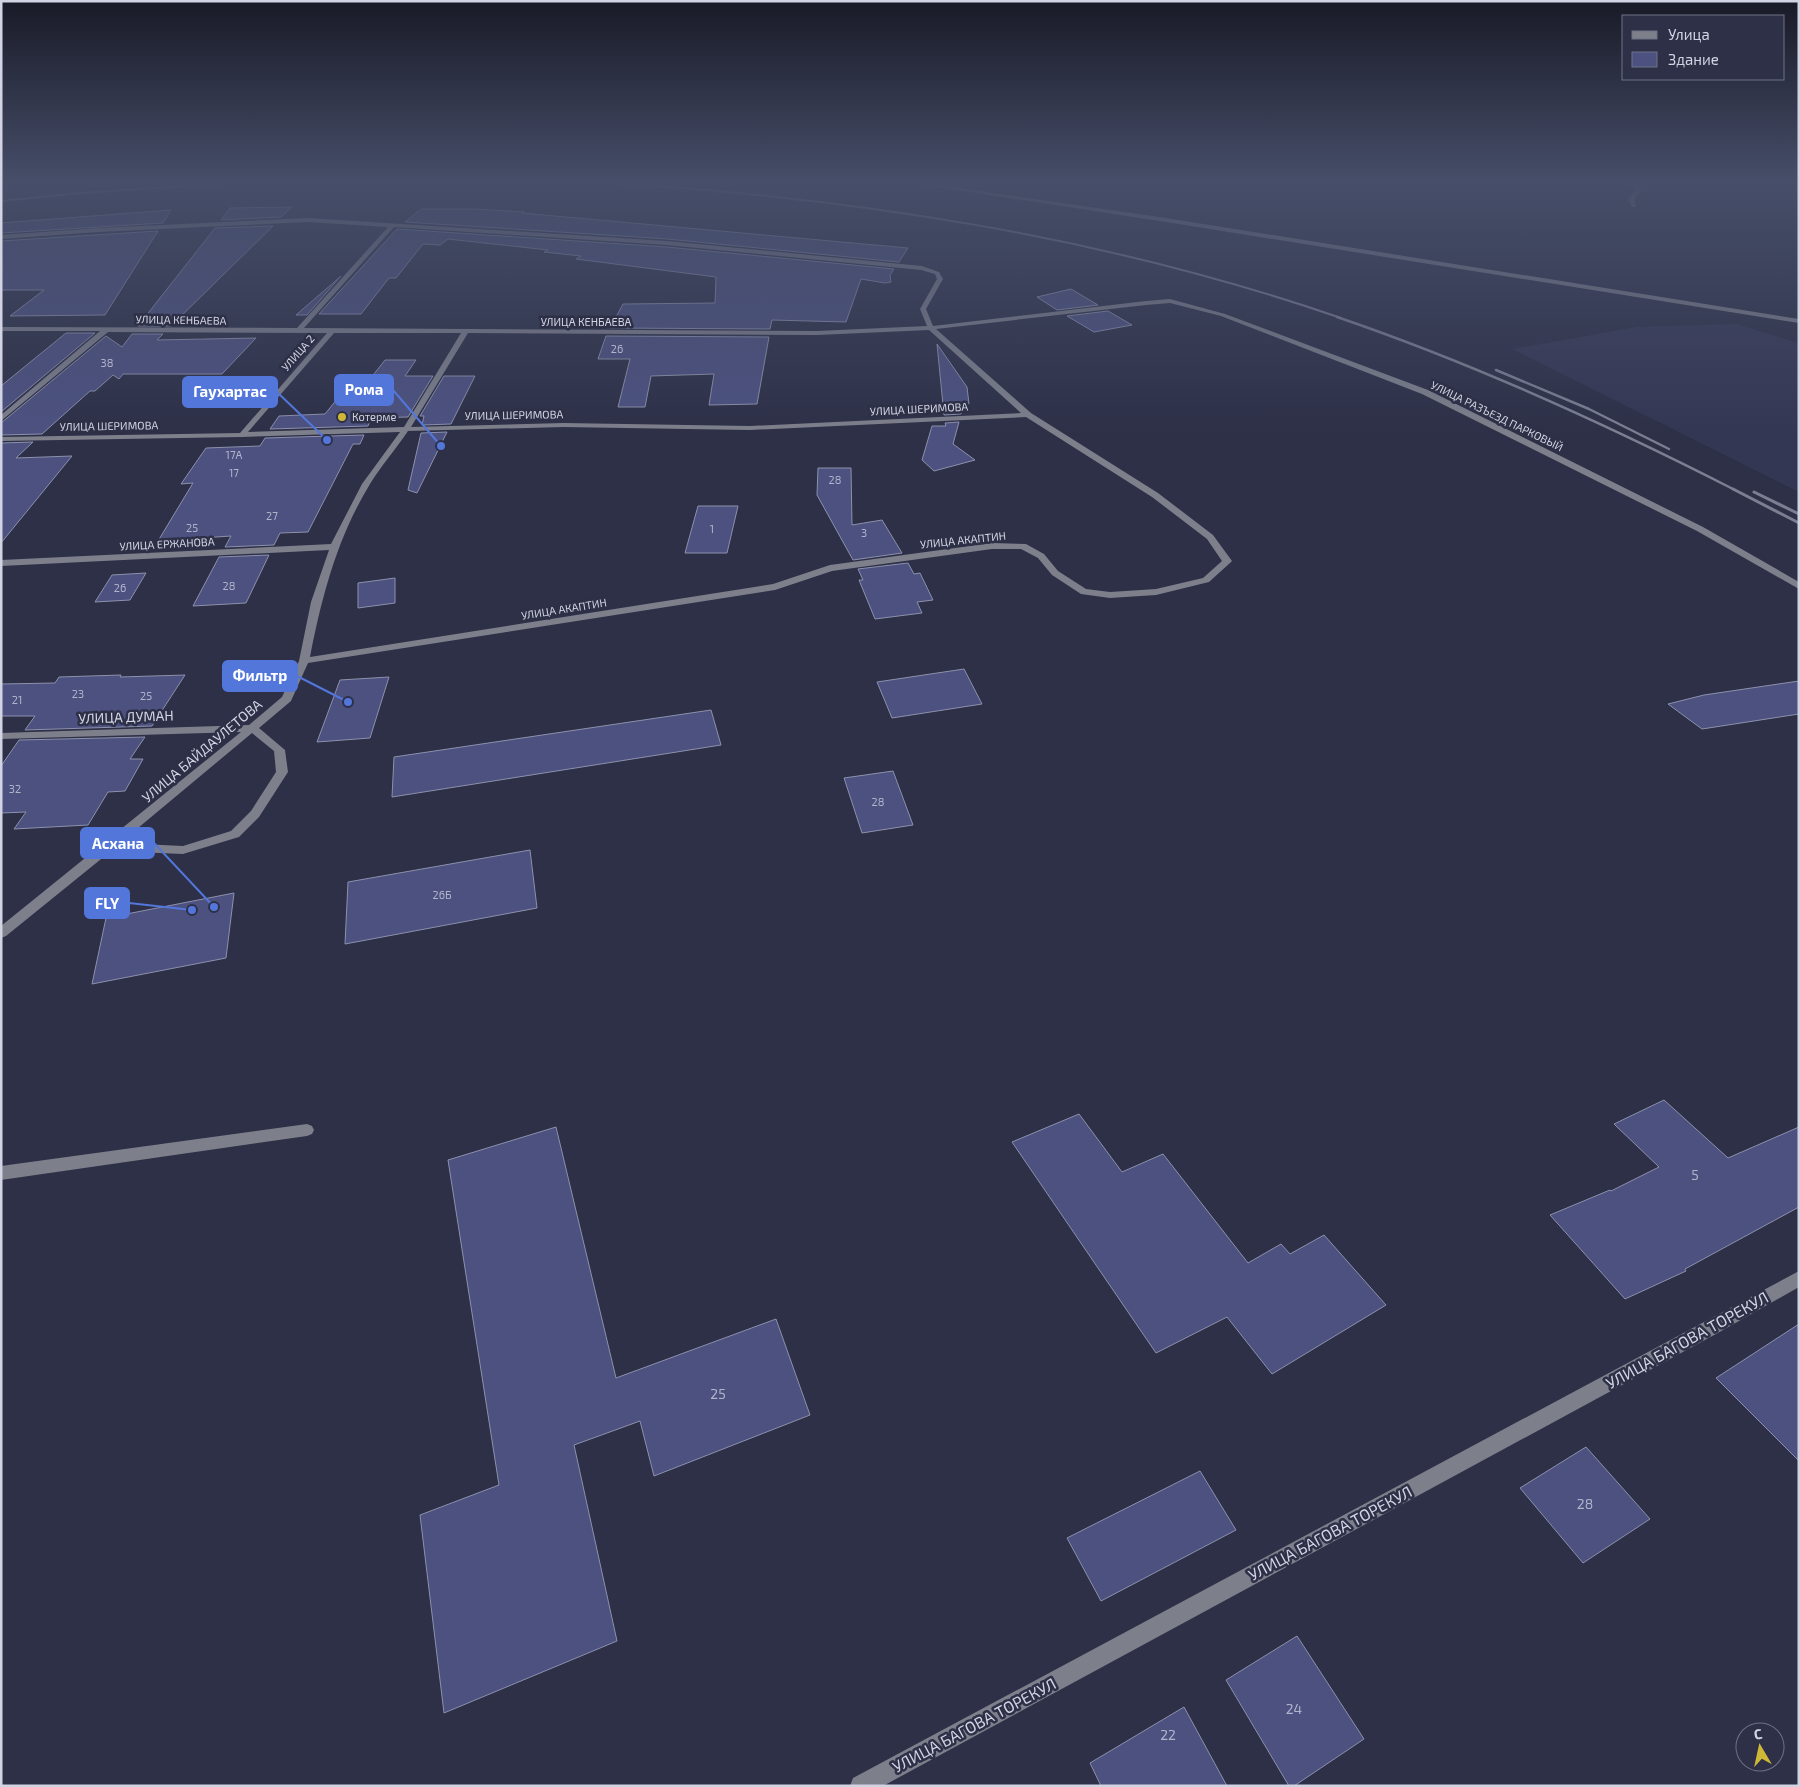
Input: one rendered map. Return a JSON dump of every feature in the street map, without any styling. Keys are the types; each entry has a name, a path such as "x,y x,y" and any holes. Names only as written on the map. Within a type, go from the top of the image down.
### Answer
{"street":[{"name":"УЛИЦА 2","path":"298,331 356,265"},
{"path":"897,265 938,272 940,279 923,309 931,328"},
{"path":"1453,265 1799,321"},
{"name":"УЛИЦА КЕНБАЕВА","path":"1,329 817,333 931,328 1170,302"},
{"name":"УЛИЦА РАЗЪЕЗД ПАРКОВЫЙ","path":"1170,302 1223,315 1425,392 1700,529 1799,586"},
{"name":"УЛИЦА АКАПТИН","path":"304,661 775,587 830,568 992,546 1023,546 1041,556 1055,573 1084,592 1110,595 1156,592 1206,580 1227,561 1210,537 1155,495 1028,414 931,328"},
{"path":"1,419 107,329"},
{"name":"УЛИЦА 2","path":"242,435 332,331"},
{"name":"УЛИЦА БАЙДАУЛЕТОВА","path":"1,933 287,699 304,661 316,602 334,547 366,484 406,428 465,332"},
{"name":"УЛИЦА ШЕРИМОВА","path":"1,439 242,435 406,428 563,425 750,428 1028,414"},
{"name":"УЛИЦА ЕРЖАНОВА","path":"1,562 334,547"},
{"path":"108,847 183,850 235,834 255,814 282,772 279,750 252,728"},
{"name":"УЛИЦА ДУМАН","path":"1,736 252,728"},
{"path":"1,1173 307,1130"},
{"name":"УЛИЦА БАГОВА ТОРЕКУЛ","path":"861,1786 1693,1338 1799,1278"}],"shaded area":[{"path":"1736,324 1799,343 1799,492 1512,349 1637,327"}],"building":[{"path":"1,265 136,265 105,315 10,316 44,290 1,290"},
{"path":"186,265 233,265 171,326 138,326"},
{"path":"364,265 406,265 396,278 389,278 361,314 319,314"},
{"path":"626,265 857,265 894,269 890,275 891,282 885,283 861,279 846,322 772,320 770,329 610,328 623,304 715,303 716,277"},
{"path":"341,276 307,315 296,315"},
{"path":"1071,289 1098,305 1057,310 1037,297"},
{"path":"1108,311 1132,325 1094,332 1067,316"},
{"path":"66,333 95,333 1,412 1,386"},
{"path":"132,334 163,334 157,340 256,338 222,374 123,374 119,379 113,375 95,391 90,391 42,434 1,435 1,423 106,336 122,347"},
{"path":"606,336 769,337 757,404 709,405 714,374 651,376 645,407 618,407 630,359 598,359"},
{"path":"937,344 967,387 969,404 964,404 961,414 944,415"},
{"path":"385,360 416,360 405,376 433,376 408,417 371,418 368,426 270,429 279,416 325,414 342,393 359,393"},
{"path":"444,376 475,376 451,424 422,425 424,416 420,416"},
{"path":"959,422 953,444 975,460 934,471 922,460 932,426 946,426 945,423"},
{"path":"447,432 417,493 408,490 421,433"},
{"path":"364,435 360,444 353,444 308,532 280,533 274,545 225,547 231,536 158,541 193,483 181,484 206,448 260,446 265,438"},
{"path":"33,442 16,458 72,456 1,543 1,443"},
{"path":"818,468 851,468 852,525 882,520 902,553 853,560 817,495"},
{"path":"698,506 738,506 727,553 685,553"},
{"path":"269,555 246,603 193,606 219,557"},
{"path":"908,563 914,574 920,573 933,600 917,602 922,613 875,619 859,580 863,580 858,569"},
{"path":"146,573 130,600 95,602 112,575"},
{"path":"395,578 395,603 358,608 358,583"},
{"path":"964,669 982,704 892,718 877,682"},
{"path":"121,675 120,677 185,675 152,726 25,730 35,716 1,716 1,684 55,683 59,677"},
{"path":"389,677 370,738 317,742 340,680"},
{"path":"1799,681 1799,714 1702,729 1668,704 1704,695"},
{"path":"711,710 721,745 392,797 394,757"},
{"path":"145,737 130,759 143,759 125,791 108,792 88,825 14,829 26,812 1,813 1,766 19,740"},
{"path":"893,771 913,825 862,833 844,778"},
{"path":"530,850 537,908 345,944 348,882"},
{"path":"234,893 226,958 92,984 106,918"},
{"path":"1664,1100 1728,1158 1799,1127 1799,1207 1685,1269 1686,1271 1625,1299 1550,1215 1611,1191 1659,1167 1614,1124"},
{"path":"1079,1114 1122,1172 1163,1154 1248,1263 1281,1244 1290,1254 1324,1235 1386,1305 1272,1374 1227,1317 1156,1353 1012,1142"},
{"path":"556,1127 616,1378 776,1319 810,1415 654,1476 640,1421 574,1445 617,1641 444,1713 420,1515 499,1485 448,1160"},
{"path":"1799,1324 1799,1461 1716,1378"},
{"path":"1586,1447 1650,1519 1583,1563 1520,1488"},
{"path":"1200,1471 1236,1530 1101,1601 1067,1538"},
{"path":"1297,1636 1364,1739 1294,1786 1289,1786 1226,1680"},
{"path":"1184,1707 1227,1786 1101,1786 1090,1763"}],"railway":[{"path":"1164,265 1250,289 1341,318"},
{"path":"1337,317 1388,335 1539,396 1734,489"},
{"path":"1496,370 1589,409 1669,449"},
{"path":"1734,489 1799,523"},
{"path":"1754,492 1799,514"}],"place":[{"name":"Котерме","path":"342,417"},
{"name":"Гаухартас","path":"327,440"},
{"name":"Рома","path":"441,446"},
{"name":"Фильтр","path":"348,702"},
{"name":"Асхана","path":"214,907"},
{"name":"FLY","path":"192,910"}]}
